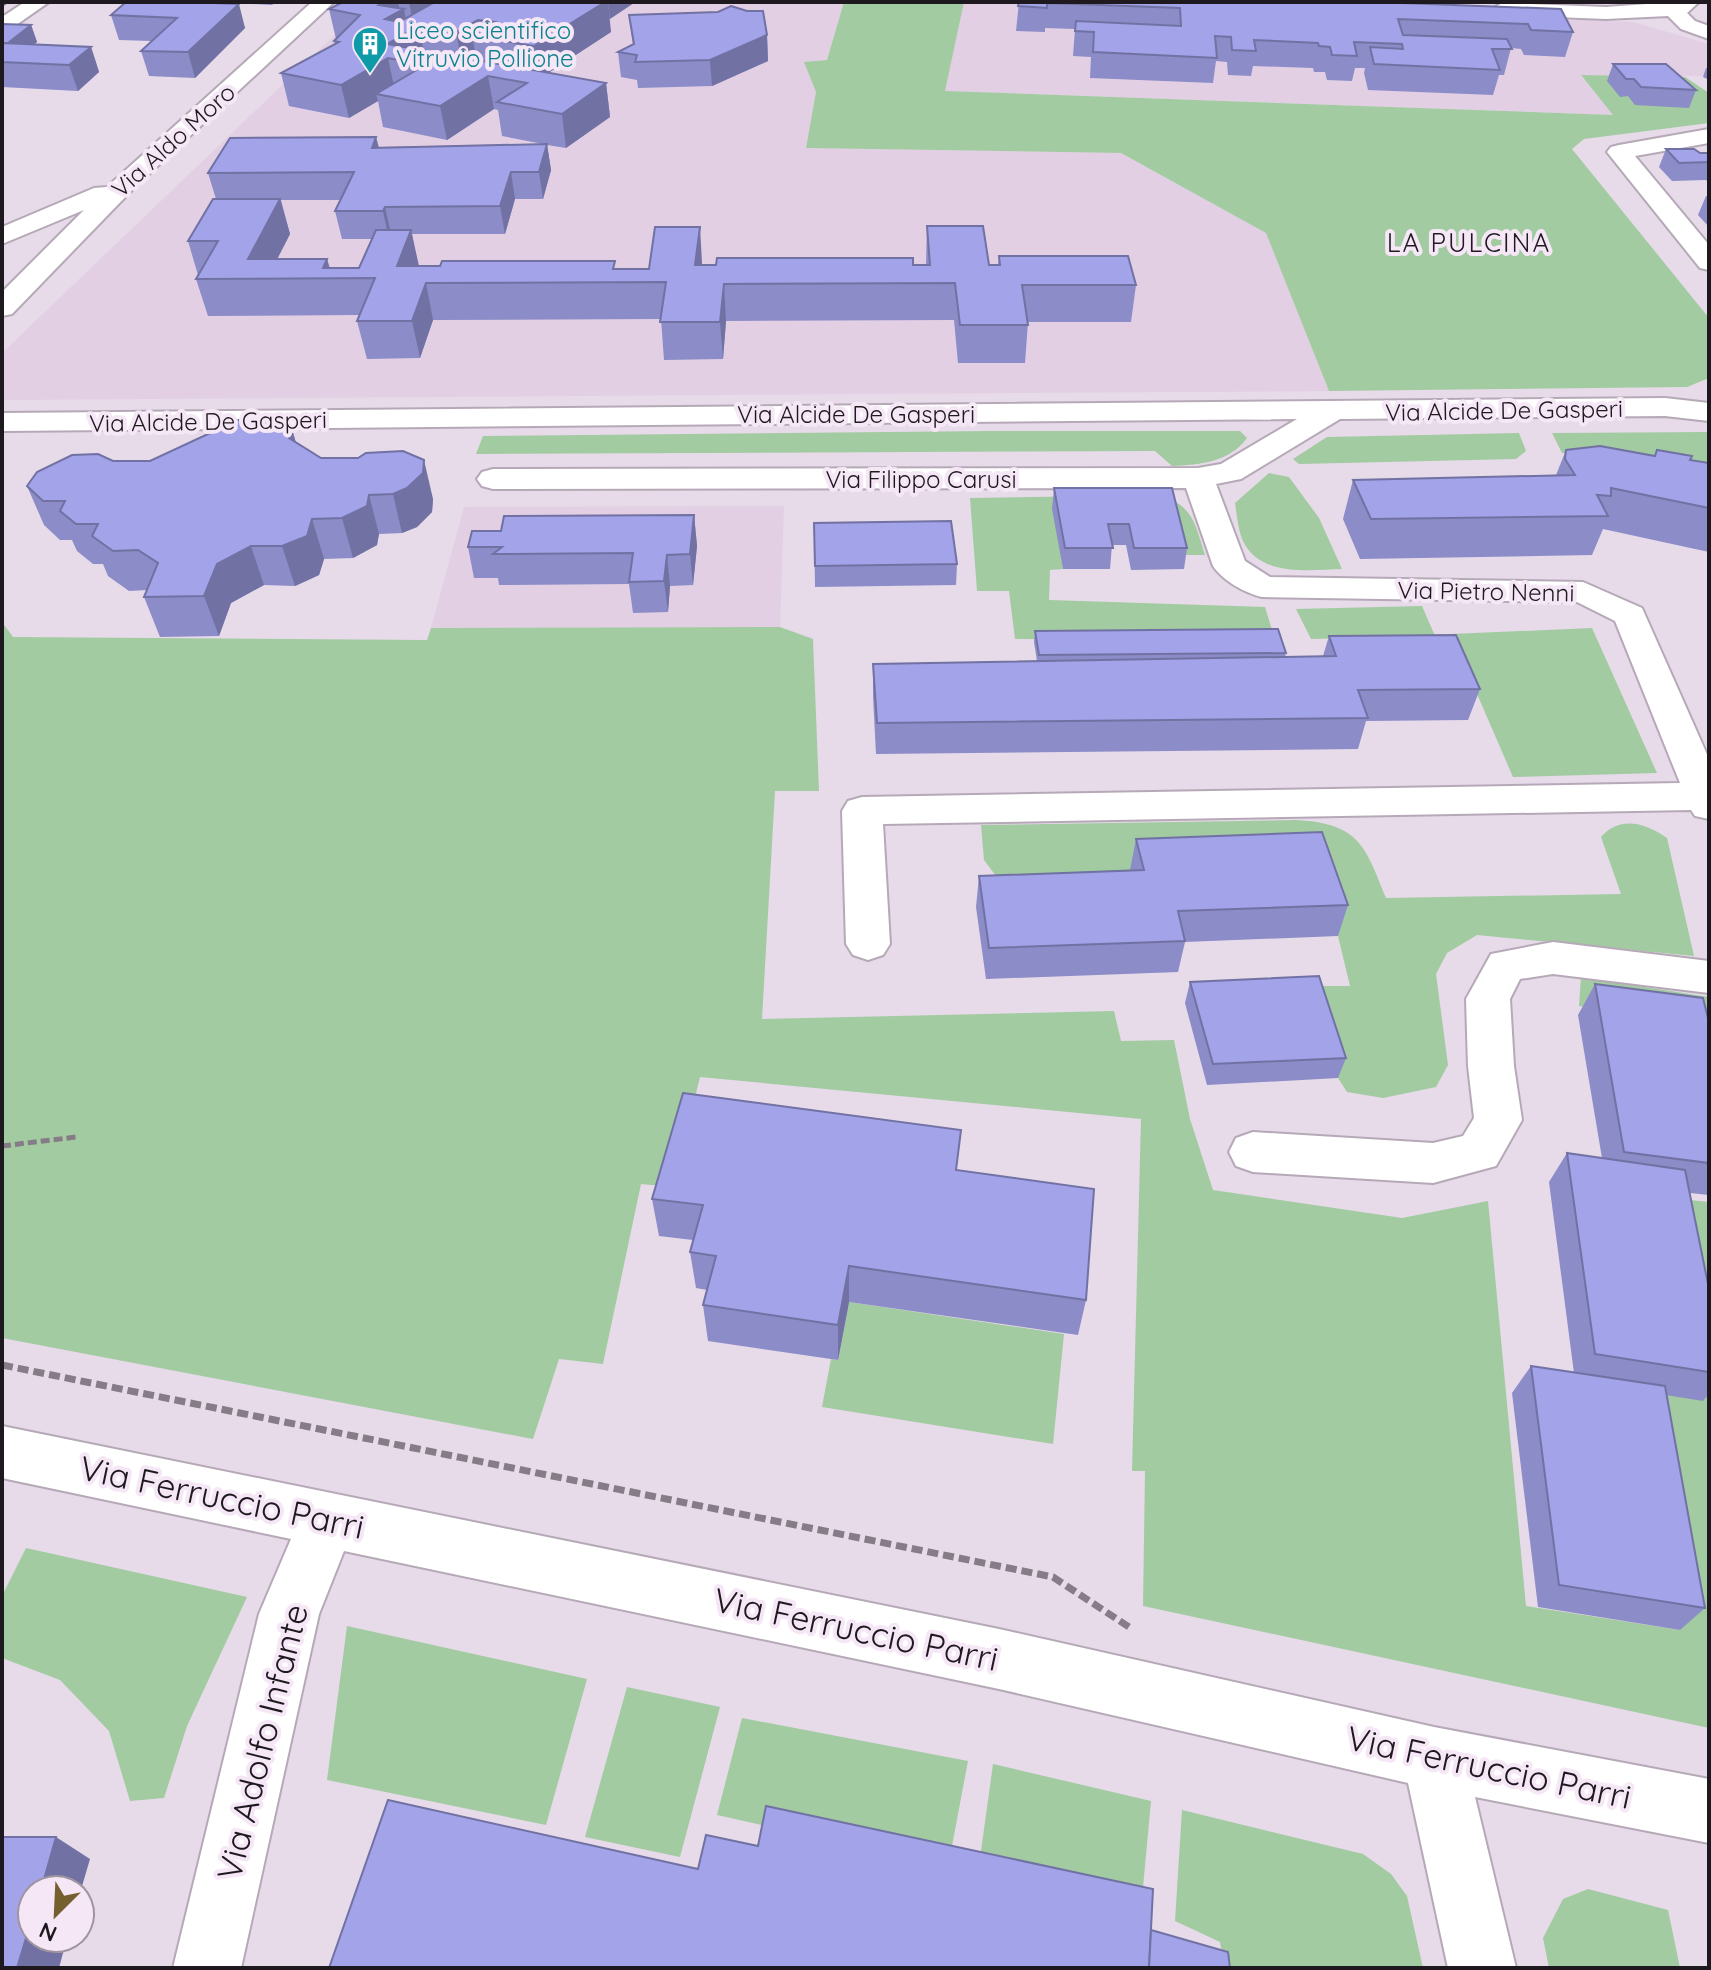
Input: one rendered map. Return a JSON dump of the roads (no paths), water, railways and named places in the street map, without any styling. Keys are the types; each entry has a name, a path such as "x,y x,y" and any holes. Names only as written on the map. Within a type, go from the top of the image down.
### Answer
{"street":[{"path":"2,26 39,2"},
{"name":"Via Aldo Moro","path":"2,308 25,281 124,184 324,2"},
{"path":"1485,8 1606,13 1684,8 1709,33"},
{"path":"1709,136 1619,152 1709,262"},
{"path":"2,236 124,184"},
{"name":"Via Aldo Moro","path":"2,296 25,281"},
{"path":"1665,407 1709,398"},
{"name":"Via Alcide De Gasperi","path":"2,422 1665,407 1709,412"},
{"name":"Via Filippo Carusi","path":"493,479 1198,478 1230,472 1331,412"},
{"name":"Via Pietro Nenni","path":"1198,478 1230,566 1262,587 1583,592 1630,615 1707,801"},
{"path":"868,944 862,811 1707,801"},
{"path":"1253,1152 1433,1163 1479,1152 1498,1120 1491,1066 1488,999 1506,965 1553,958 1709,977"},
{"name":"Via Ferruccio Parri","path":"2,1452 999,1659 1434,1758 1709,1811"},
{"name":"Via Adolfo Infante","path":"207,1968 289,1614 328,1518"},
{"path":"1434,1758 1482,1968"}],"place":[{"name":"Liceo scientifico Vitruvio Pollione","path":"370,75"}],"district":[{"name":"LA PULCINA","path":"1469,242"}]}
